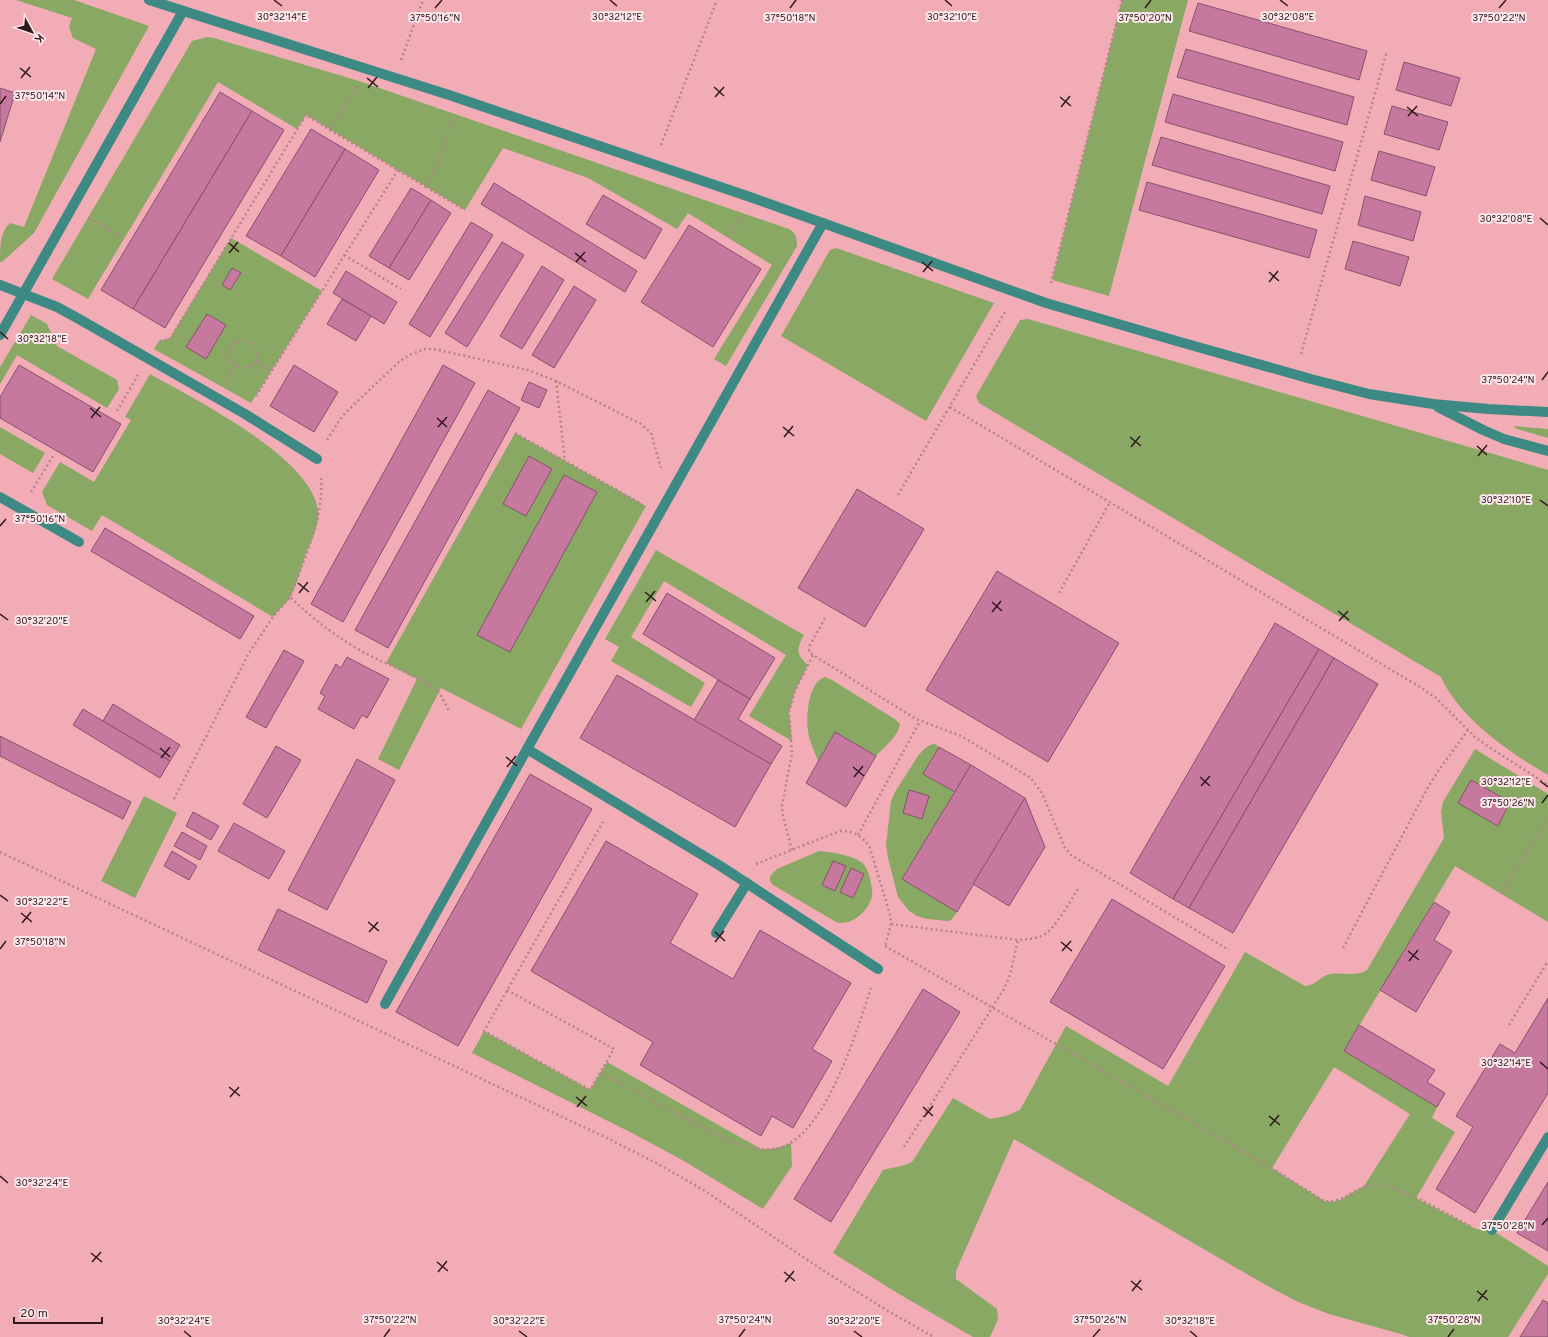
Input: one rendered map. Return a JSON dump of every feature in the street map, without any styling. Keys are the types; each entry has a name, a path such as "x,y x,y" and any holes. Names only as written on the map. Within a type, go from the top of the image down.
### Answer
{"street":[{"path":"149,0 458,98 654,164 1046,303 1295,375 1369,394 1432,404 1548,412"},
{"path":"0,335 183,11"},
{"path":"385,1004 823,223"},
{"path":"0,285 57,307 79,319 245,414 317,459"},
{"path":"1432,404 1504,439 1548,451"},
{"path":"0,497 79,542"},
{"path":"527,749 731,873 878,969"},
{"path":"716,933 747,884"},
{"path":"1492,1230 1548,1137"}],"path":[{"path":"395,78 423,0"},
{"path":"654,164 717,0"},
{"path":"1046,303 1122,0"},
{"path":"1295,375 1387,51"},
{"path":"330,130 366,69"},
{"path":"426,187 436,169 458,98"},
{"path":"159,341 170,338 306,115 465,210"},
{"path":"245,414 398,170"},
{"path":"729,238 753,198"},
{"path":"88,218 123,237"},
{"path":"344,256 401,289"},
{"path":"898,495 1016,292"},
{"path":"242,340 251,343 256,349 257,357 255,361 248,367 240,367 235,365 230,358 233,345 242,340"},
{"path":"174,799 249,653 273,616 290,597 318,518 322,492 317,459 330,435 346,412 399,362 417,351 434,349 528,370 556,381 642,424 647,428 654,440 669,497"},
{"path":"255,361 271,371"},
{"path":"556,381 565,462"},
{"path":"950,407 1420,687 1436,698 1468,730 1489,747 1548,785"},
{"path":"515,433 565,462 660,513"},
{"path":"20,509 53,456"},
{"path":"1059,593 1110,502"},
{"path":"290,597 312,618 340,638 436,689 449,711"},
{"path":"825,618 810,645 809,651 813,656 920,721 961,736 1031,778 1042,793 1065,848 1071,855 1229,950"},
{"path":"792,850 783,816 782,806 792,753 790,712 796,691 813,656"},
{"path":"858,835 920,721"},
{"path":"1343,948 1428,787 1468,730"},
{"path":"507,990 614,1049 590,1090 484,1031 507,990 614,802"},
{"path":"1501,894 1548,817"},
{"path":"600,1073 729,1141 748,1148 768,1150 791,1143 803,1134 818,1113 844,1064 857,1032 891,924 889,908 870,848 866,840 858,835 850,831 840,831 731,873"},
{"path":"0,852 600,1135 658,1164 702,1189 833,1277 934,1337"},
{"path":"891,924 1018,940 1038,938 1047,934 1078,889"},
{"path":"904,1148 1004,989 1010,975 1018,940"},
{"path":"885,946 1262,1162 1324,1201 1332,1202 1340,1200 1364,1186 1381,1184 1396,1188 1474,1228 1481,1230 1492,1230"},
{"path":"1509,1025 1548,961"}],"shaded area":[{"path":"0,0 1548,0 1548,1337 0,1337"}],"green space":[{"path":"16,0 74,0 149,26 34,233 2,262 0,262 2,235 10,223 24,227 96,49 73,38 69,27 72,18"},
{"path":"1122,0 1188,0 1109,296 1052,280"},
{"path":"207,37 359,81 789,229 796,236 797,246 726,366 714,359 772,265 688,213 677,229 588,178 503,148 465,210 306,115 297,129 218,82 88,299 52,279 192,41"},
{"path":"231,238 322,291 251,403 154,349 159,341 170,338"},
{"path":"836,248 994,303 926,421 781,336 830,250"},
{"path":"31,315 47,324 57,346 117,380 119,389 107,408 17,355 0,384 0,367"},
{"path":"1028,319 1548,470 1548,775 1502,745 1487,733 1460,707 1449,692 1441,677 979,403 976,396 1020,320"},
{"path":"150,374 221,414 273,450 295,470 311,490 318,510 318,522 291,596 273,617 102,515 92,531 47,505 42,492 60,462 94,482 131,420 125,417"},
{"path":"1513,426 1548,429 1548,438 1517,429"},
{"path":"0,427 45,453 33,473 0,454"},
{"path":"515,433 646,506 521,729 441,688 399,770 378,759 417,679 386,663"},
{"path":"656,550 804,635 798,652 801,658 808,665 795,691 789,712 792,741 749,716 786,655 664,581 631,637 705,683 691,707 611,661 619,647 605,639"},
{"path":"825,677 896,720 900,724 894,737 876,756 835,733 818,761 809,735 807,717 809,700 815,685 819,680"},
{"path":"935,744 939,747 923,774 955,792 902,879 957,912 951,920 948,921 927,919 917,916 909,911 898,897 886,845 891,801 895,792 918,756 924,749"},
{"path":"1475,749 1548,794 1548,922 1455,866 1344,1051 1437,1107 1432,1118 1455,1132 1416,1198 1474,1228 1481,1230 1492,1230 1548,1266 1548,1274 1508,1337 1409,1337 1329,1314 1298,1302 1264,1284 1014,1139 956,1271 956,1279 997,1309 998,1319 990,1337 973,1337 899,1294 833,1253 883,1170 912,1162 953,1098 990,1119 1006,1116 1020,1110 1066,1026 1168,1086 1245,952 1305,986 1313,984 1330,974 1354,974 1367,970 1444,838 1441,811 1443,802","holes":["1334,1067 1410,1114 1364,1186 1340,1200 1332,1202 1324,1201 1272,1168"]},
{"path":"144,796 177,813 135,898 101,881"},
{"path":"819,851 852,857 861,862 867,869 870,878 872,896 867,907 853,920 842,923 836,922 773,885 770,881 770,876 777,869"},
{"path":"484,1031 590,1090 607,1062 761,1149 776,1148 791,1143 792,1166 763,1209 684,1161 632,1133 472,1053"}],"building":[{"path":"1198,3 1367,51 1359,80 1189,31"},
{"path":"1186,49 1354,97 1347,125 1177,77"},
{"path":"1404,62 1460,78 1451,106 1396,90"},
{"path":"0,88 15,93 0,142"},
{"path":"220,92 252,111 133,309 101,290"},
{"path":"1173,94 1343,142 1335,171 1165,122"},
{"path":"1392,106 1448,122 1439,150 1384,134"},
{"path":"252,111 284,130 165,328 133,309"},
{"path":"311,129 345,149 281,256 246,236"},
{"path":"1161,137 1330,186 1322,214 1152,165"},
{"path":"345,149 379,170 315,277 281,256"},
{"path":"1379,151 1435,167 1426,196 1371,180"},
{"path":"1147,182 1317,230 1309,258 1139,210"},
{"path":"494,183 637,271 625,292 481,204"},
{"path":"411,188 431,200 389,268 369,256"},
{"path":"603,195 662,229 645,259 586,224"},
{"path":"1365,196 1421,212 1413,241 1358,225"},
{"path":"431,200 451,213 409,280 389,268"},
{"path":"471,222 493,235 430,337 409,324"},
{"path":"689,225 761,269 713,347 641,302"},
{"path":"1353,241 1409,257 1400,286 1345,269"},
{"path":"502,242 524,255 467,347 445,333"},
{"path":"542,266 564,280 522,349 500,336"},
{"path":"232,268 241,273 230,290 222,285"},
{"path":"346,271 397,302 384,324 333,293"},
{"path":"574,286 596,300 554,368 532,355"},
{"path":"342,299 371,316 356,341 327,324"},
{"path":"207,314 226,325 206,359 186,347"},
{"path":"19,365 121,424 93,472 0,418 0,397"},
{"path":"294,365 338,392 314,432 270,406"},
{"path":"443,365 475,383 343,622 311,604"},
{"path":"529,382 547,390 539,408 521,400"},
{"path":"488,390 520,408 388,648 355,630"},
{"path":"529,456 552,469 526,516 503,504"},
{"path":"564,475 597,492 510,652 477,635"},
{"path":"857,489 924,529 865,627 798,588"},
{"path":"105,528 254,616 240,639 91,551"},
{"path":"997,571 1119,643 1048,762 926,690"},
{"path":"667,593 775,658 750,699 643,634"},
{"path":"1275,623 1319,649 1173,899 1130,873"},
{"path":"1319,649 1334,658 1189,908 1173,899"},
{"path":"284,650 304,661 266,728 246,717"},
{"path":"347,657 389,679 367,718 362,715 354,729 318,709 325,696 320,693 336,664 341,668"},
{"path":"1334,658 1378,684 1233,933 1189,908"},
{"path":"617,675 771,764 735,827 580,738"},
{"path":"718,680 750,699 738,719 782,746 771,764 694,720"},
{"path":"113,704 180,745 170,761 103,721"},
{"path":"83,709 170,761 160,778 73,725"},
{"path":"835,732 876,756 846,807 806,783"},
{"path":"0,736 131,802 123,819 0,756"},
{"path":"276,746 301,760 267,818 243,804"},
{"path":"939,747 971,765 955,792 923,774"},
{"path":"357,759 395,780 327,910 288,890"},
{"path":"971,765 1025,798 957,912 902,879"},
{"path":"530,774 592,809 458,1046 396,1012"},
{"path":"1471,780 1510,802 1498,826 1458,803"},
{"path":"909,790 929,796 922,819 903,813"},
{"path":"1025,798 1045,847 1009,906 973,884"},
{"path":"193,812 219,826 211,840 186,826"},
{"path":"234,823 285,851 269,879 218,851"},
{"path":"182,832 207,846 200,860 174,846"},
{"path":"606,841 698,894 670,943 733,979 760,930 851,983 812,1049 832,1061 793,1128 772,1116 761,1136 640,1065 653,1042 531,971"},
{"path":"172,851 197,866 189,880 164,866"},
{"path":"833,861 846,866 835,891 822,885"},
{"path":"851,868 864,874 853,898 840,892"},
{"path":"1112,899 1225,966 1163,1069 1050,1002"},
{"path":"1434,902 1450,912 1434,940 1452,951 1416,1012 1380,990"},
{"path":"278,909 387,961 367,1003 258,950"},
{"path":"923,989 960,1012 831,1222 794,1199"},
{"path":"1548,998 1548,1093 1475,1213 1436,1189 1473,1127 1456,1116 1500,1044 1515,1053"},
{"path":"1359,1025 1435,1070 1427,1082 1445,1093 1437,1107 1344,1051"},
{"path":"1548,1182 1548,1251 1517,1233"},
{"path":"1543,1300 1548,1303 1548,1337 1520,1337"}]}
